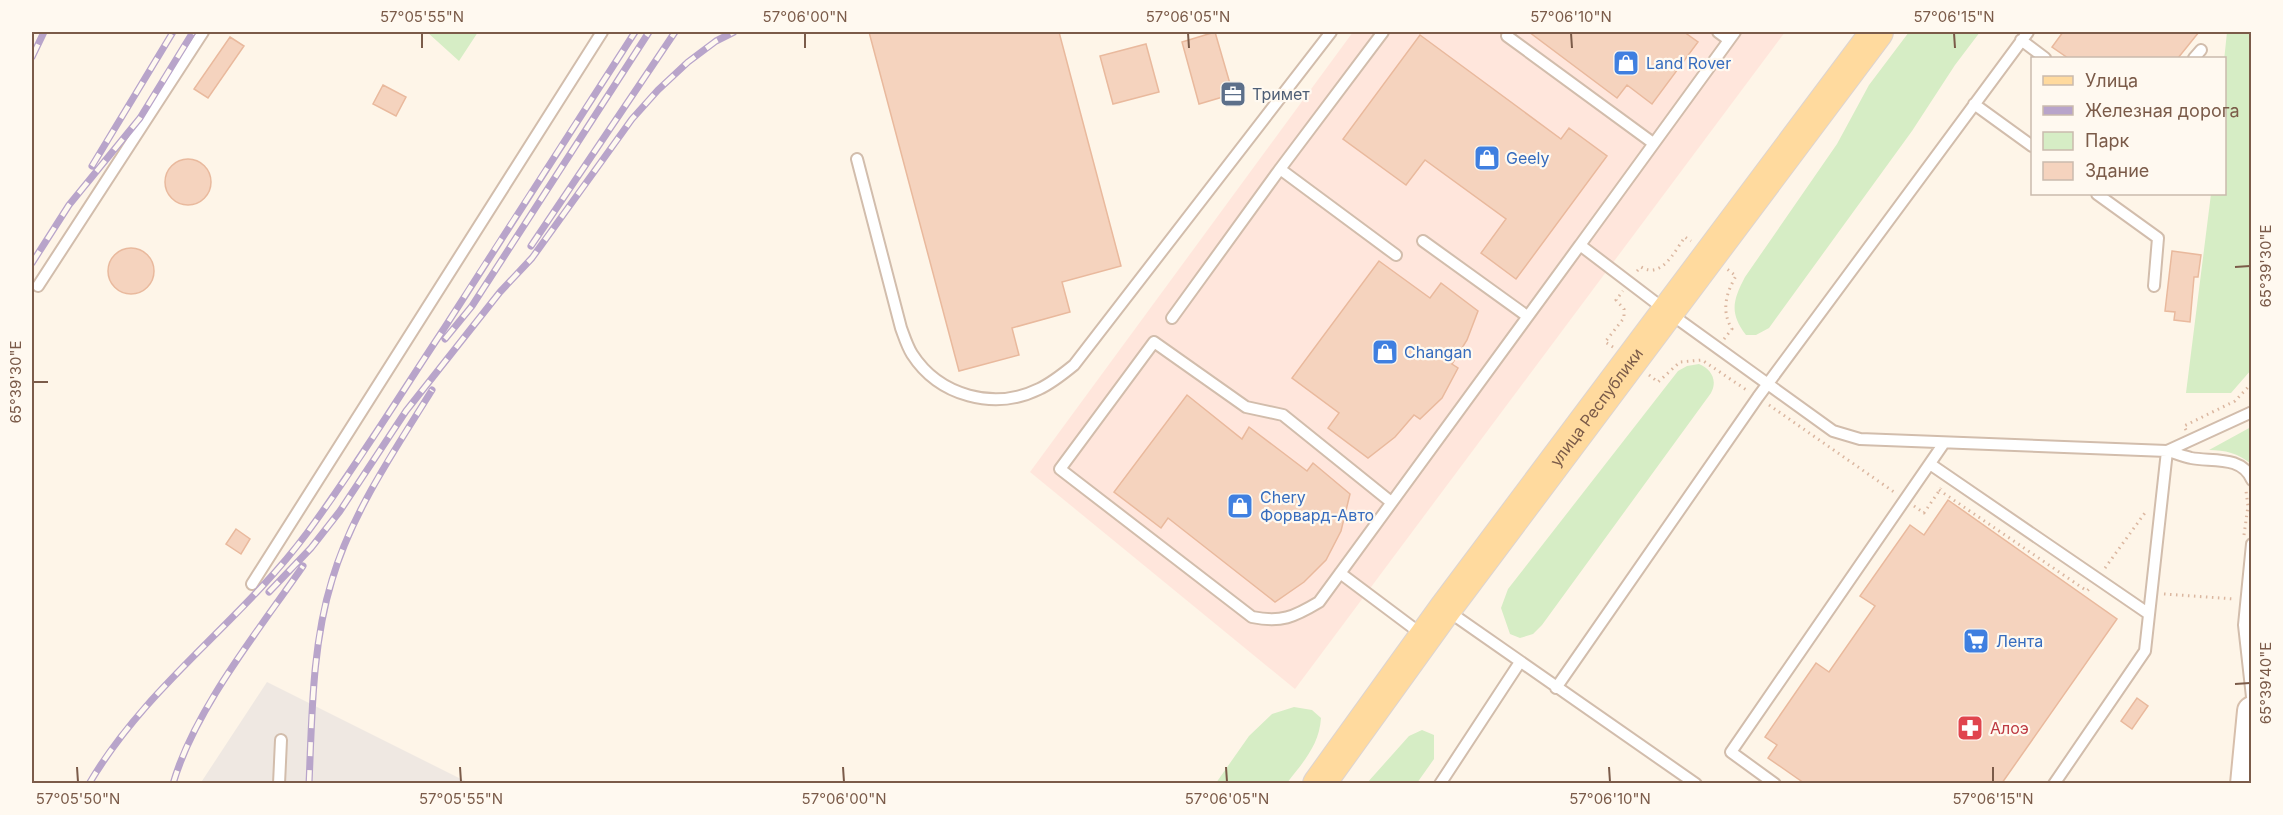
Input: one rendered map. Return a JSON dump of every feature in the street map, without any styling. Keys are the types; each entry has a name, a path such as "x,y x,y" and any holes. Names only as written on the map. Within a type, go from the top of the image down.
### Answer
{"main road":[{"name":"улица Республики","path":"1319,783 1445,609 1877,32"},
{"path":"2245,783 2252,711"}],"lane":[{"path":"38,286 203,32"},
{"path":"252,584 602,32"},
{"path":"857,159 901,328 911,353 924,369 943,385 958,393 996,400 1016,397 1038,390 1055,381 1074,365 1331,32"},
{"path":"1172,318 1383,32"},
{"path":"1391,502 1283,415 1246,407 1154,342 1060,469 1252,616 1269,620 1284,619 1319,602 1732,36 1718,32"},
{"path":"1507,36 1653,143"},
{"path":"1556,688 1767,384 2024,36 2044,57"},
{"path":"1974,104 2031,145"},
{"path":"1280,169 1396,255"},
{"path":"2098,195 2158,238 2154,285"},
{"path":"1423,241 1527,316"},
{"path":"1580,245 1767,384 1833,430 1847,436 1860,439 1944,443 2167,451 2192,458 2223,459 2249,473 2247,481"},
{"path":"2167,451 2252,412"},
{"path":"1775,783 1731,753 1944,443"},
{"path":"2054,783 2145,651 2167,451"},
{"path":"1930,464 2149,614"},
{"path":"2247,543 2244,625 2252,697"},
{"path":"1340,573 1425,636"},
{"path":"1445,609 1696,783"},
{"path":"1440,783 1520,663"},
{"path":"279,783 281,740"}],"path":[{"path":"1641,267 1652,271 1662,268 1685,237"},
{"path":"1732,329 1726,315 1726,297 1736,276"},
{"path":"1605,342 1624,318 1623,309 1616,300"},
{"path":"1658,382 1680,362 1696,359 1707,362"},
{"path":"2247,481 2247,543"},
{"path":"1940,490 2087,591 2151,504"},
{"path":"2151,593 2236,600"}],"shaded area":[{"path":"1353,32 1785,32 1295,689 1030,472"},
{"path":"267,682 469,783 200,784"}],"green space":[{"path":"427,32 478,32 459,61"},
{"path":"1909,32 1980,32 1955,65 1912,131 1769,328 1756,335 1746,335 1735,313 1736,300 1745,277 1837,144 1869,85"},
{"path":"2227,32 2251,32 2251,370 2231,393 2186,393 2211,195 2226,195 2224,57"},
{"path":"1699,364 1712,376 1714,384 1711,393 1542,625 1533,634 1520,638 1510,634 1501,608 1508,589 1678,371 1687,366"},
{"path":"2251,427 2251,464 2231,453 2209,450"},
{"path":"1294,707 1312,710 1321,718 1314,745 1287,783 1216,783 1249,736 1272,714"},
{"path":"1422,730 1434,735 1434,759 1417,783 1367,783 1409,736"}],"building":[{"path":"869,32 1059,32 1121,266 1062,282 1070,312 1012,328 1019,355 959,371"},
{"path":"1215,32 1233,94 1199,104 1182,42"},
{"name":"Land Rover","path":"1529,32 1684,32 1698,42 1652,104 1627,85 1617,98"},
{"path":"2063,32 2199,32 2179,57 2067,57 2052,47"},
{"name":"Geely","path":"1420,35 1561,139 1569,128 1607,156 1516,279 1481,253 1506,219 1425,160 1406,185 1343,139"},
{"path":"230,37 244,46 208,98 194,89"},
{"path":"1146,44 1159,92 1113,104 1100,56"},
{"path":"383,85 406,97 396,116 373,104"},
{"path":"193,159 205,165 210,173 210,191 205,199 197,204 183,205 171,199 166,191 165,177 171,165 179,160"},
{"path":"136,248 148,254 153,262 153,280 148,288 140,293 126,294 114,288 109,280 108,266 114,254 122,249"},
{"path":"2172,251 2201,255 2198,277 2194,277 2190,322 2174,320 2175,312 2165,311"},
{"name":"Changan","path":"1379,261 1430,298 1441,283 1478,311 1467,340 1452,364 1458,368 1442,398 1420,419 1414,415 1395,437 1368,458 1328,428 1339,413 1292,378"},
{"name":"Chery Форвард-Авто","path":"1187,395 1242,439 1249,427 1307,471 1313,463 1350,494 1341,531 1326,560 1304,582 1275,602 1168,518 1161,528 1114,492"},
{"name":"Лента","path":"1948,500 2117,619 2002,783 1804,783 1768,758 1777,745 1765,737 1816,663 1829,672 1875,606 1860,596 1910,525 1924,535"},
{"path":"236,529 250,539 241,554 226,544"},
{"path":"2137,698 2148,706 2132,729 2121,721"}],"railway":[{"path":"32,57 44,32"},
{"path":"92,166 173,32"},
{"path":"32,263 69,205 140,118 193,32"},
{"path":"89,784 112,749 138,716 253,596 307,533 377,431 635,32"},
{"path":"445,339 472,306 649,32"},
{"path":"531,246 675,32"},
{"path":"269,592 311,548 340,511 406,411 500,292 532,258 632,119 688,62 716,41 734,32"},
{"path":"309,784 317,655 320,630 332,580 363,506 432,390"},
{"path":"173,784 183,756 212,699 303,566"}],"place":[{"name":"Land Rover","path":"1626,63"},
{"name":"Тримет","path":"1233,94"},
{"name":"Geely","path":"1487,158"},
{"name":"Changan","path":"1385,352"},
{"name":"Chery Форвард-Авто","path":"1240,506"},
{"name":"Лента","path":"1976,641"},
{"name":"Алоэ","path":"1970,728"}]}
